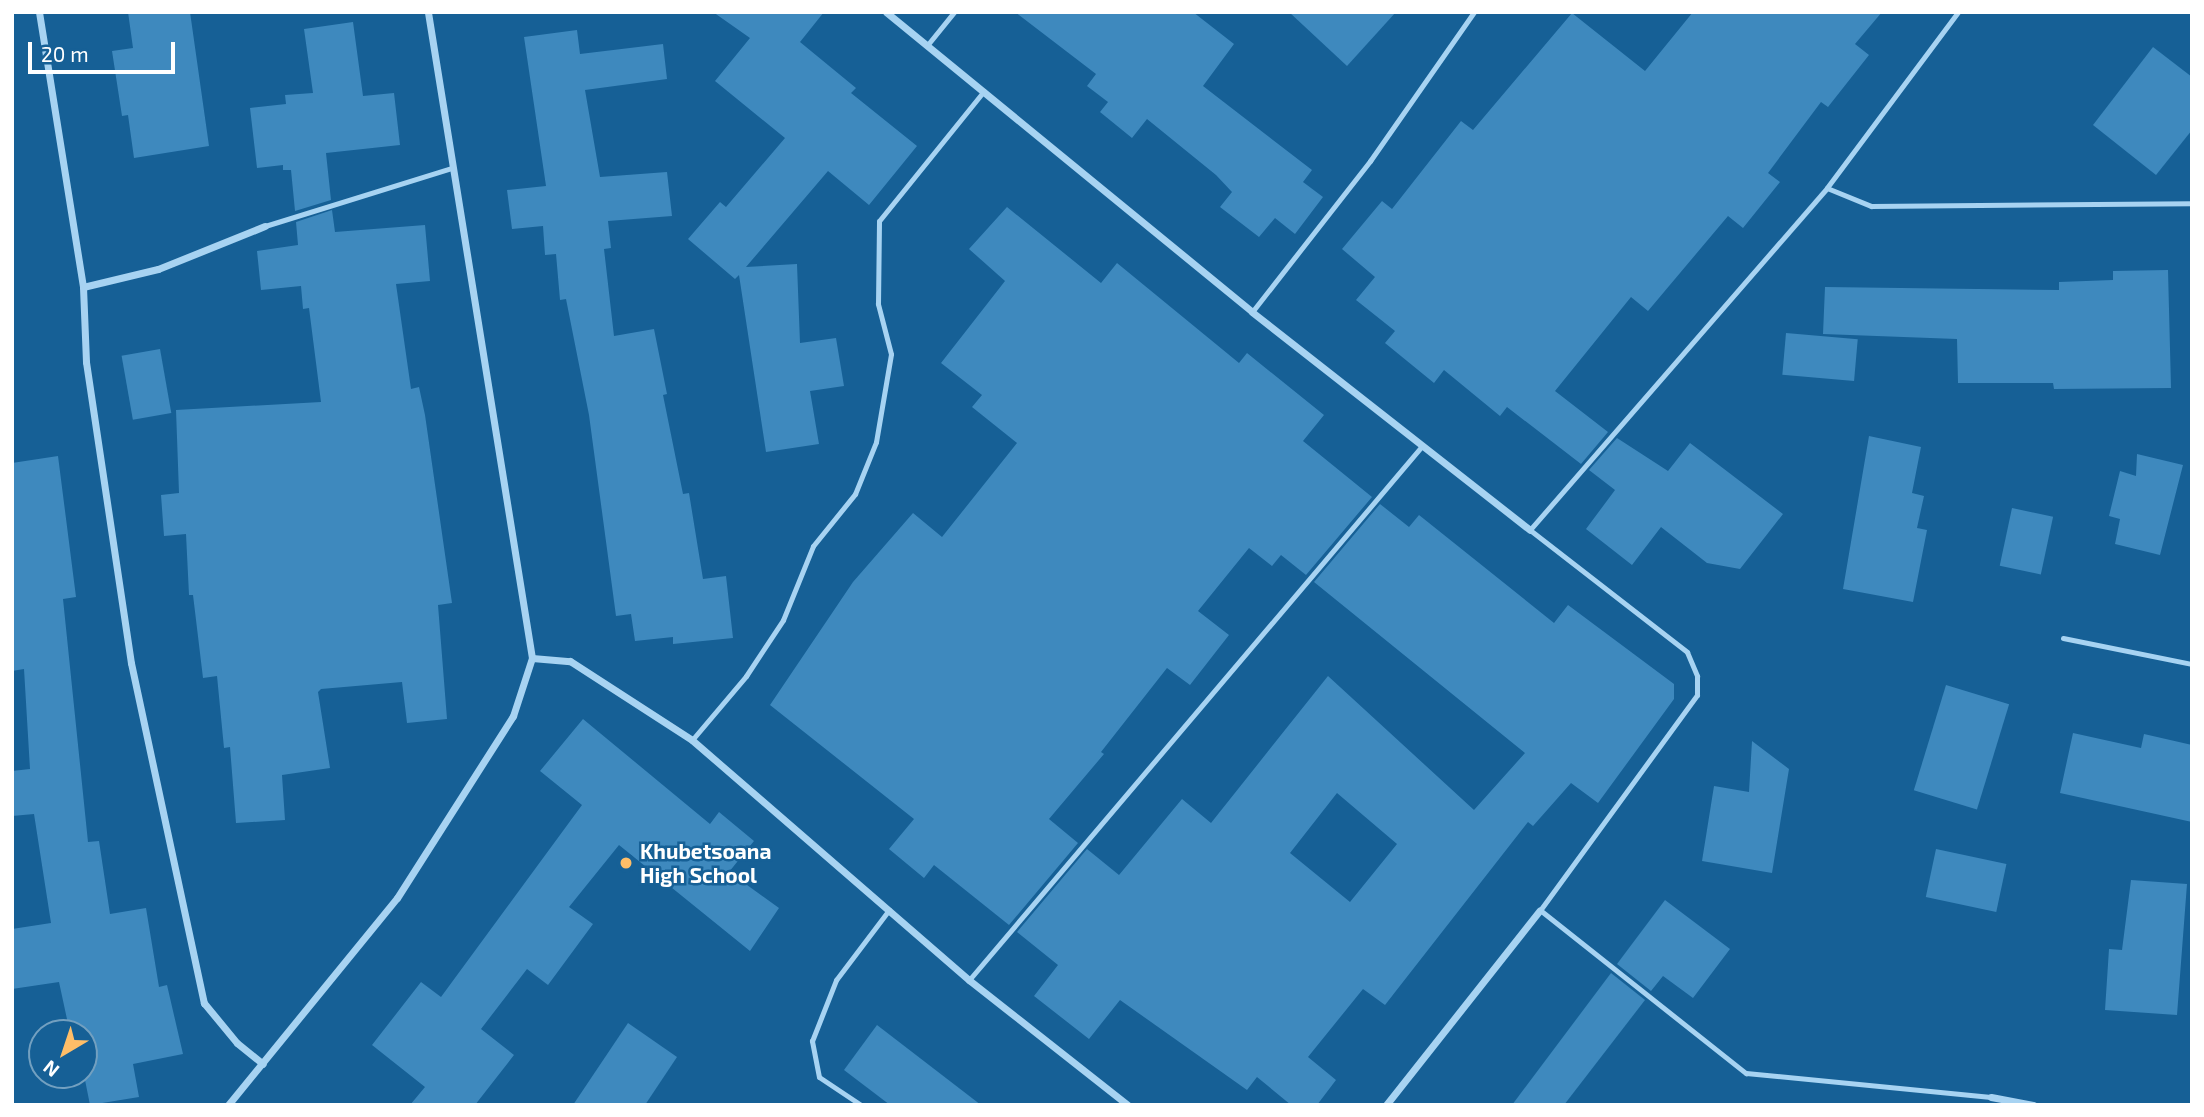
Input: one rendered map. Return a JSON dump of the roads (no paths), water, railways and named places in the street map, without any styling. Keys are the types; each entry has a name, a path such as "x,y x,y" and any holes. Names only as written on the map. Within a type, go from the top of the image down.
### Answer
{"street":[{"path":"39,12 83,287 86,362 131,663 204,1003 237,1043 263,1064"},
{"path":"228,1105 397,898 513,716 532,658 451,168 429,12"},
{"path":"886,12 929,43 1252,312 1530,530"},
{"path":"83,287 158,269 265,226"},
{"path":"532,658 570,661 692,740 969,980 1128,1105"},
{"path":"1386,1105 1540,910"},
{"path":"1991,1097 2033,1105"}],"lane":[{"path":"929,43 954,12"},
{"path":"1252,312 1370,161 1474,12"},
{"path":"1958,12 1827,188 1530,530 1686,652 1697,676 1697,695 1540,910 1746,1073 1991,1097"},
{"path":"692,740 746,676 783,620 813,546 855,494 876,442 891,355 878,304 879,221 984,91"},
{"path":"265,226 451,168"},
{"path":"1827,188 1871,206 2192,203"},
{"path":"969,980 1422,446"},
{"path":"2063,638 2192,664"},
{"path":"861,1105 819,1077 812,1041 836,980 889,910"}],"place":[{"name":"Khubetsoana High School","path":"626,863"}]}
